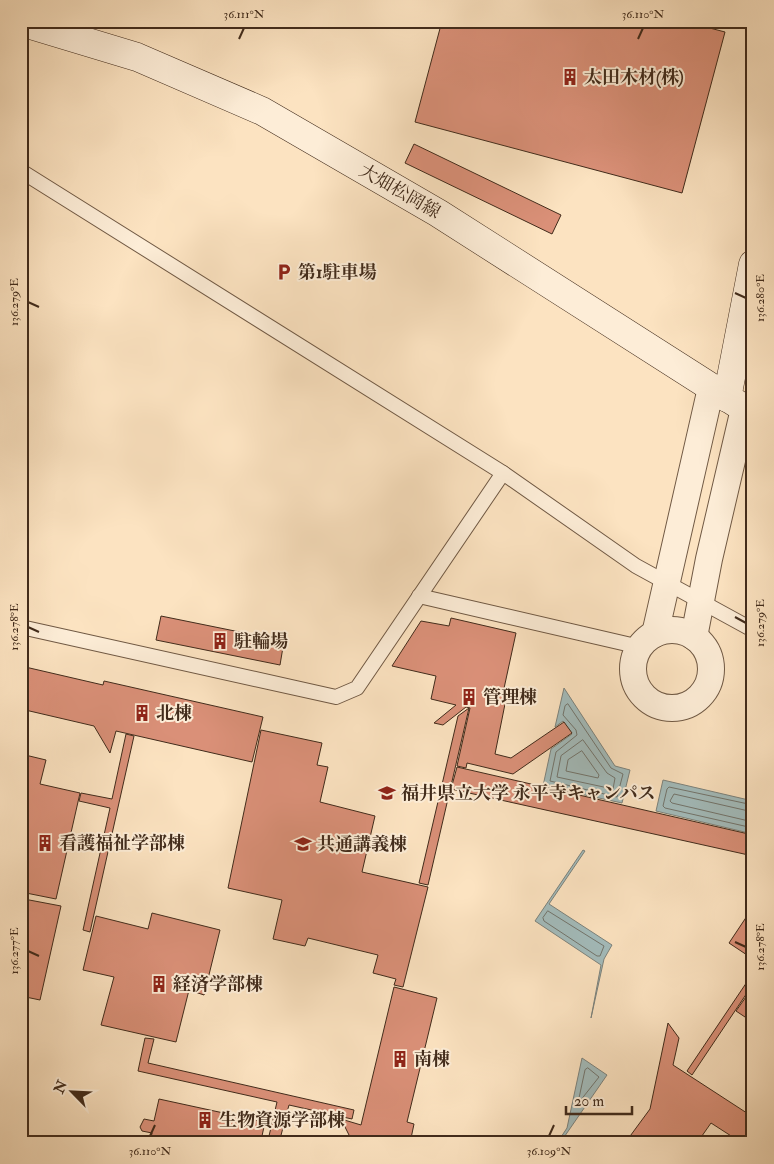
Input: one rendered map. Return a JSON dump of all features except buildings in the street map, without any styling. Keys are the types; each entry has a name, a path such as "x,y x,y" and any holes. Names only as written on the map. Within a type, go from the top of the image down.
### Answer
{"main road":[{"name":"大畑松岡線","path":"21,22 137,57 262,111 438,213 734,402"},
{"path":"734,402 753,264"}],"street":[{"path":"647,641 675,631 694,637 704,647 710,659 710,676 706,689 694,702 682,707 661,707 649,701 640,692 634,679 633,666 647,641 734,402"},
{"path":"694,637 709,559 734,402"}],"lane":[{"path":"21,171 503,473 636,566 753,630"},
{"path":"21,627 336,697 357,688 503,473"},
{"path":"419,596 647,641"}],"water":[{"path":"564,688 615,766 630,770 622,803 543,786 551,749 572,734 563,721 555,727"},
{"path":"663,780 753,801 753,834 656,811"},
{"path":"583,850 585,851 549,904 612,945 604,959 591,1018 601,965 535,921"},
{"path":"582,1058 607,1075 560,1143 557,1143 567,1128"}],"place":[{"name":"太田木材(株)","path":"570,77"},
{"name":"第1駐車場","path":"284,272"},
{"name":"駐輪場","path":"220,641"},
{"name":"管理棟","path":"469,697"},
{"name":"北棟","path":"142,713"},
{"name":"福井県立大学 永平寺キャンパス","path":"387,793"},
{"name":"看護福祉学部棟","path":"45,843"},
{"name":"共通講義棟","path":"303,844"},
{"name":"経済学部棟","path":"159,984"},
{"name":"南棟","path":"400,1059"},
{"name":"生物資源学部棟","path":"205,1120"}]}
